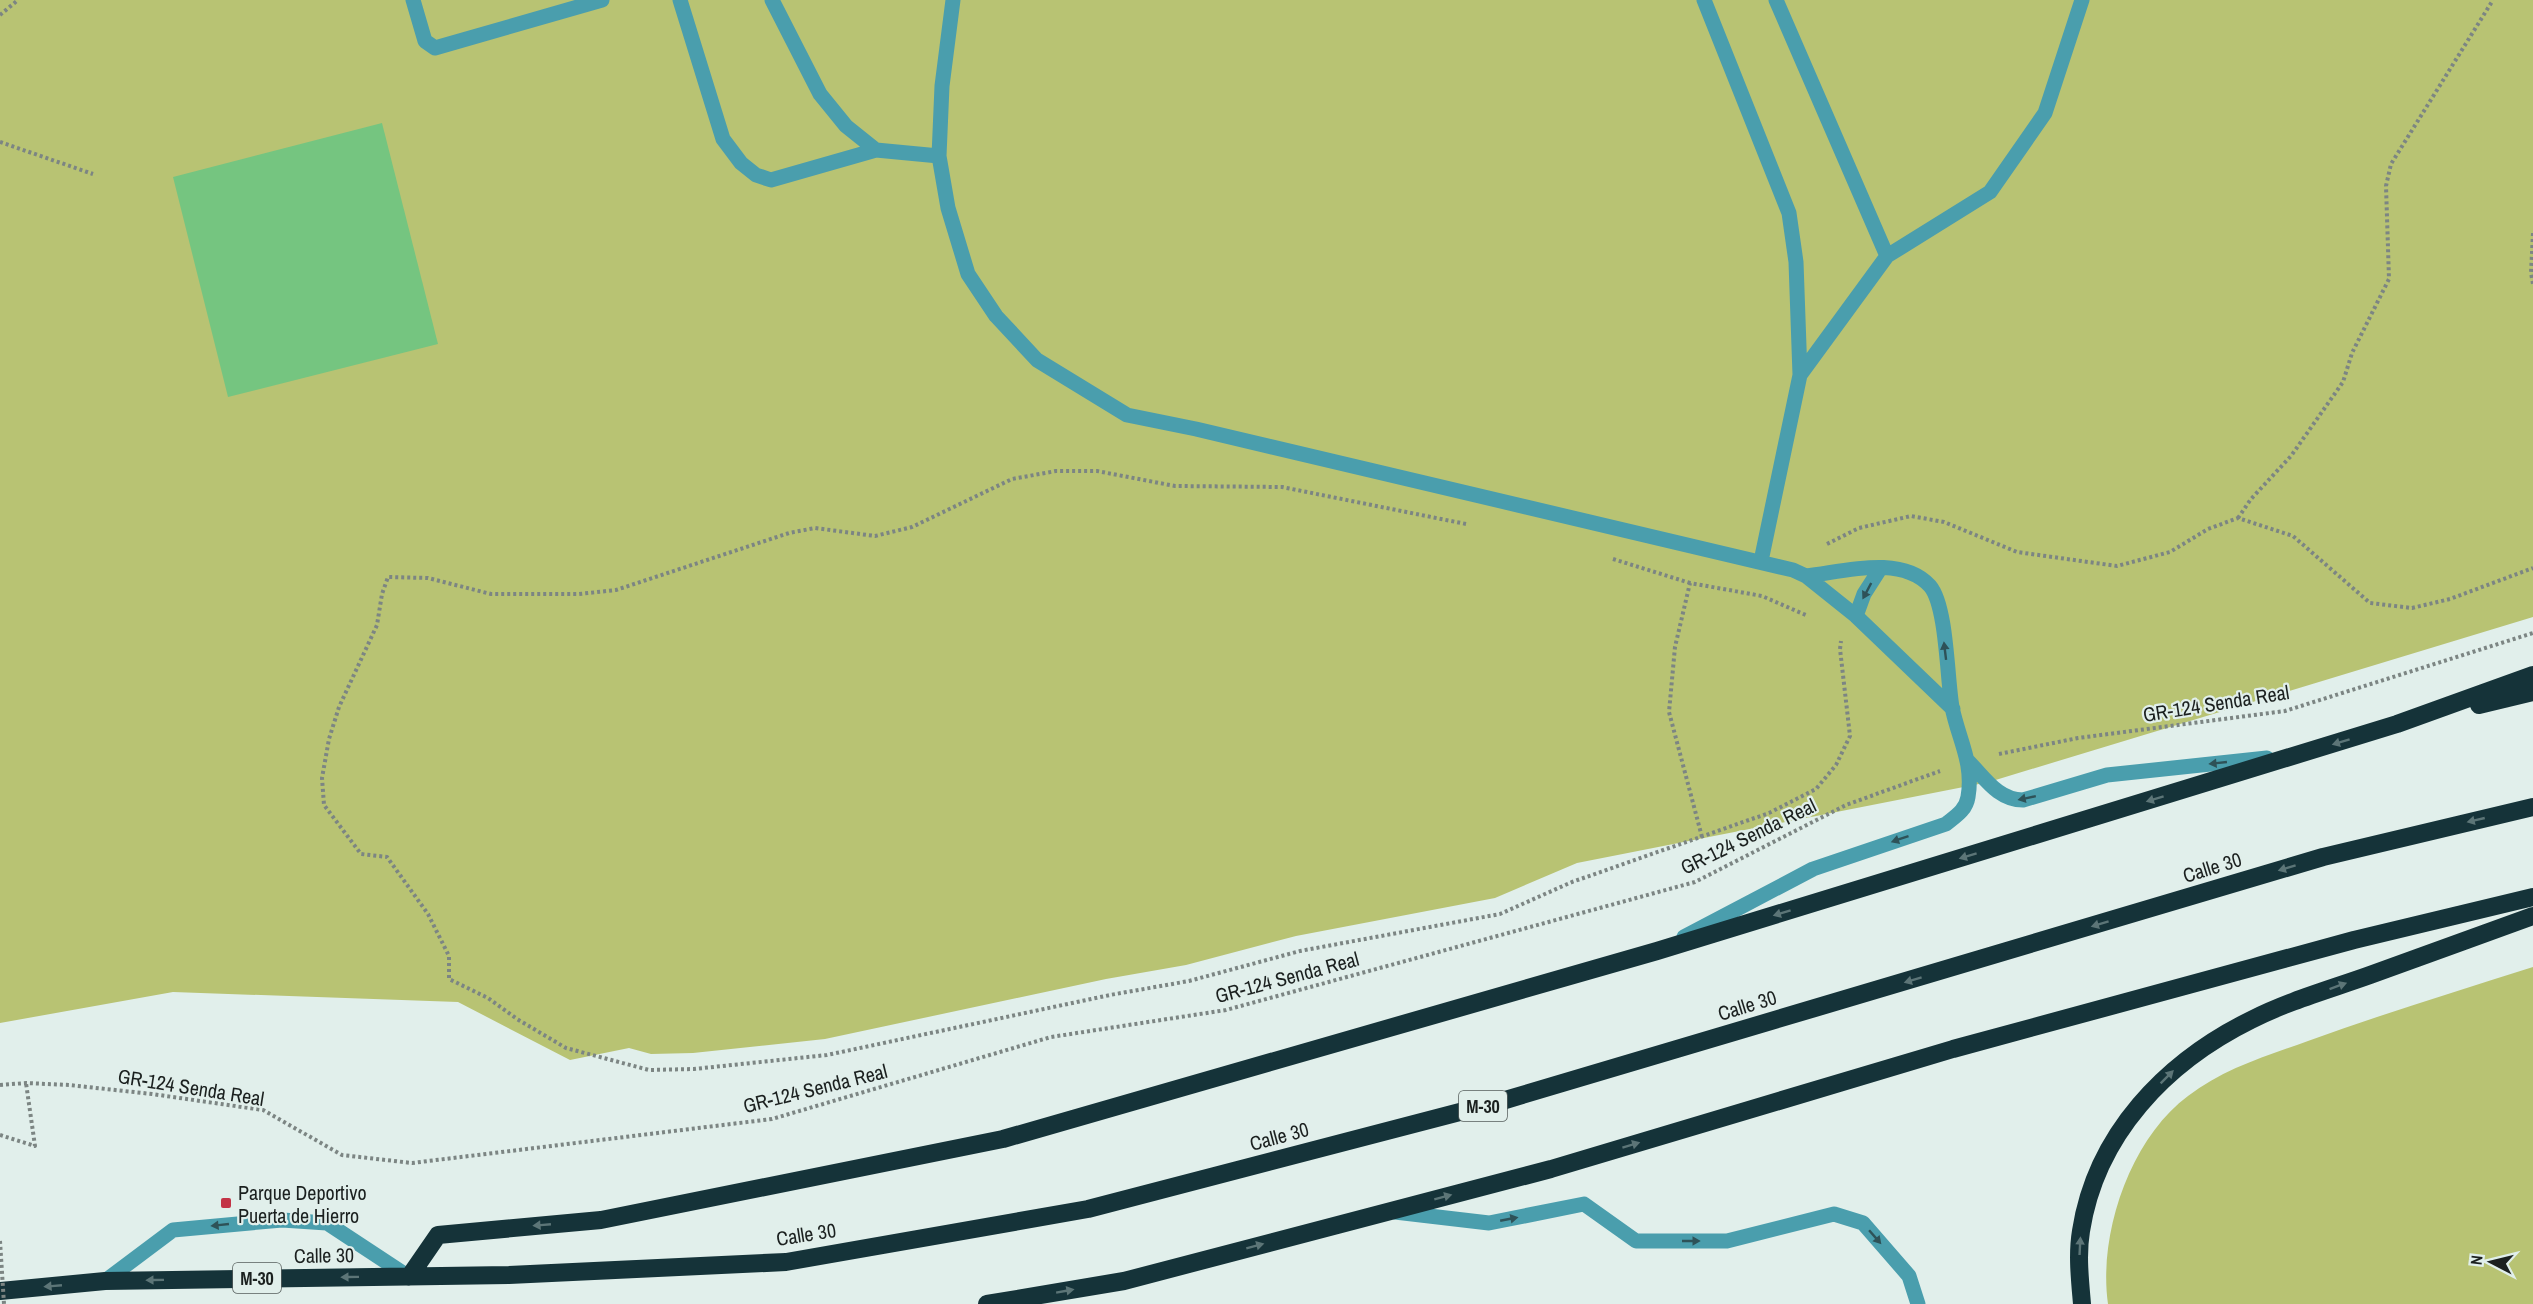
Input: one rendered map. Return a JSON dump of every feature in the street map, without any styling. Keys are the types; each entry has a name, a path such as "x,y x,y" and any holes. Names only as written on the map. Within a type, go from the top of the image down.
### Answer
{"highway":[{"path":"409,1277 438,1235 601,1220 1003,1139 1658,951 2397,724 2533,675"},
{"path":"2397,724 2533,692"},
{"name":"Calle 30","path":"0,1290 105,1281 509,1275 786,1262 1088,1209 1502,1101 2323,857 2533,807"},
{"path":"987,1304 1124,1281 1551,1169 1976,1042 2354,940 2533,897"},
{"path":"2082,1304 2079,1274 2081,1231 2094,1182 2112,1139 2143,1101 2180,1064 2251,1020 2533,916"}],"lane":[{"path":"413,0 425,41 435,48 602,0"},
{"path":"680,0 723,139 741,163 756,175 771,180 876,150 939,156"},
{"path":"772,0 820,94 846,126 876,150"},
{"path":"953,0 942,86 939,156 948,208 968,274 996,316 1037,360 1127,415 1196,429 1568,518 1761,561 1800,573 1891,568 1908,572 1930,587 1940,607 1953,709 1968,761 1968,798 1961,813 1946,824 1813,869 1658,951"},
{"path":"1704,0 1789,213 1796,262 1800,375 1761,561"},
{"path":"1776,0 1887,256"},
{"path":"1800,375 1887,256 1990,192 2045,113 2082,0"},
{"path":"1856,616 1864,594 1880,569"},
{"path":"1800,573 1856,616 1953,709"},
{"path":"1968,761 1999,794 2012,800 2023,800 2107,775 2297,755"},
{"path":"1389,1211 1490,1223 1584,1204 1636,1241 1727,1241 1834,1214 1863,1223 1909,1276 1918,1304"},
{"path":"105,1281 173,1230 282,1221 327,1223 409,1277"}],"path":[{"path":"0,15 18,0"},
{"path":"1800,573 1832,541 1859,528 1911,516 1944,522 2017,552 2116,566 2170,552 2208,529 2238,518 2251,499 2291,456 2343,382 2352,353 2389,279 2386,186 2391,164 2493,0"},
{"path":"0,142 93,174"},
{"path":"2533,233 2531,273 2533,284"},
{"path":"1468,525 1282,487 1175,486 1097,471 1056,471 1012,479 912,527 875,536 815,528 789,533 616,590 569,594 491,594 428,578 388,577 382,594 377,625 339,707 328,739 322,778 324,805 361,854 387,857 399,873 428,914 449,956 449,979 488,998 517,1019 566,1048 649,1070 694,1069 827,1055 1189,981 1300,951 1500,914 1572,882 1769,813 1816,789 1836,765 1850,736 1840,649 1843,630 1856,616"},
{"path":"2238,518 2293,536 2370,603 2412,608 2450,599 2532,569"},
{"path":"1605,556 1690,584 1762,596 1812,617"},
{"path":"1690,584 1675,647 1669,712 1702,837"},
{"name":"GR-124 Senda Real","path":"0,1085 26,1083 152,1094 263,1110 342,1155 412,1164 772,1119 1051,1037 1226,1011 1695,882 1846,805 1968,761 2078,738 2285,711 2533,633"},
{"path":"0,1135 35,1146 26,1083"},
{"path":"0,1241 4,1304"}],"green space":[{"path":"0,0 2533,0 2533,617 1989,782 1577,863 1495,898 1296,936 1186,965 1106,979 825,1039 693,1053 651,1054 629,1048 570,1060 458,1002 173,992 0,1023"},
{"path":"2533,967 2533,1304 2108,1304 2106,1277 2108,1248 2122,1190 2150,1137 2168,1114 2188,1096 2216,1078 2261,1058 2364,1021"}],"building":[{"path":"382,123 438,344 228,397 173,177"}],"place":[{"name":"Parque Deportivo Puerta de Hierro","path":"226,1203"}]}
